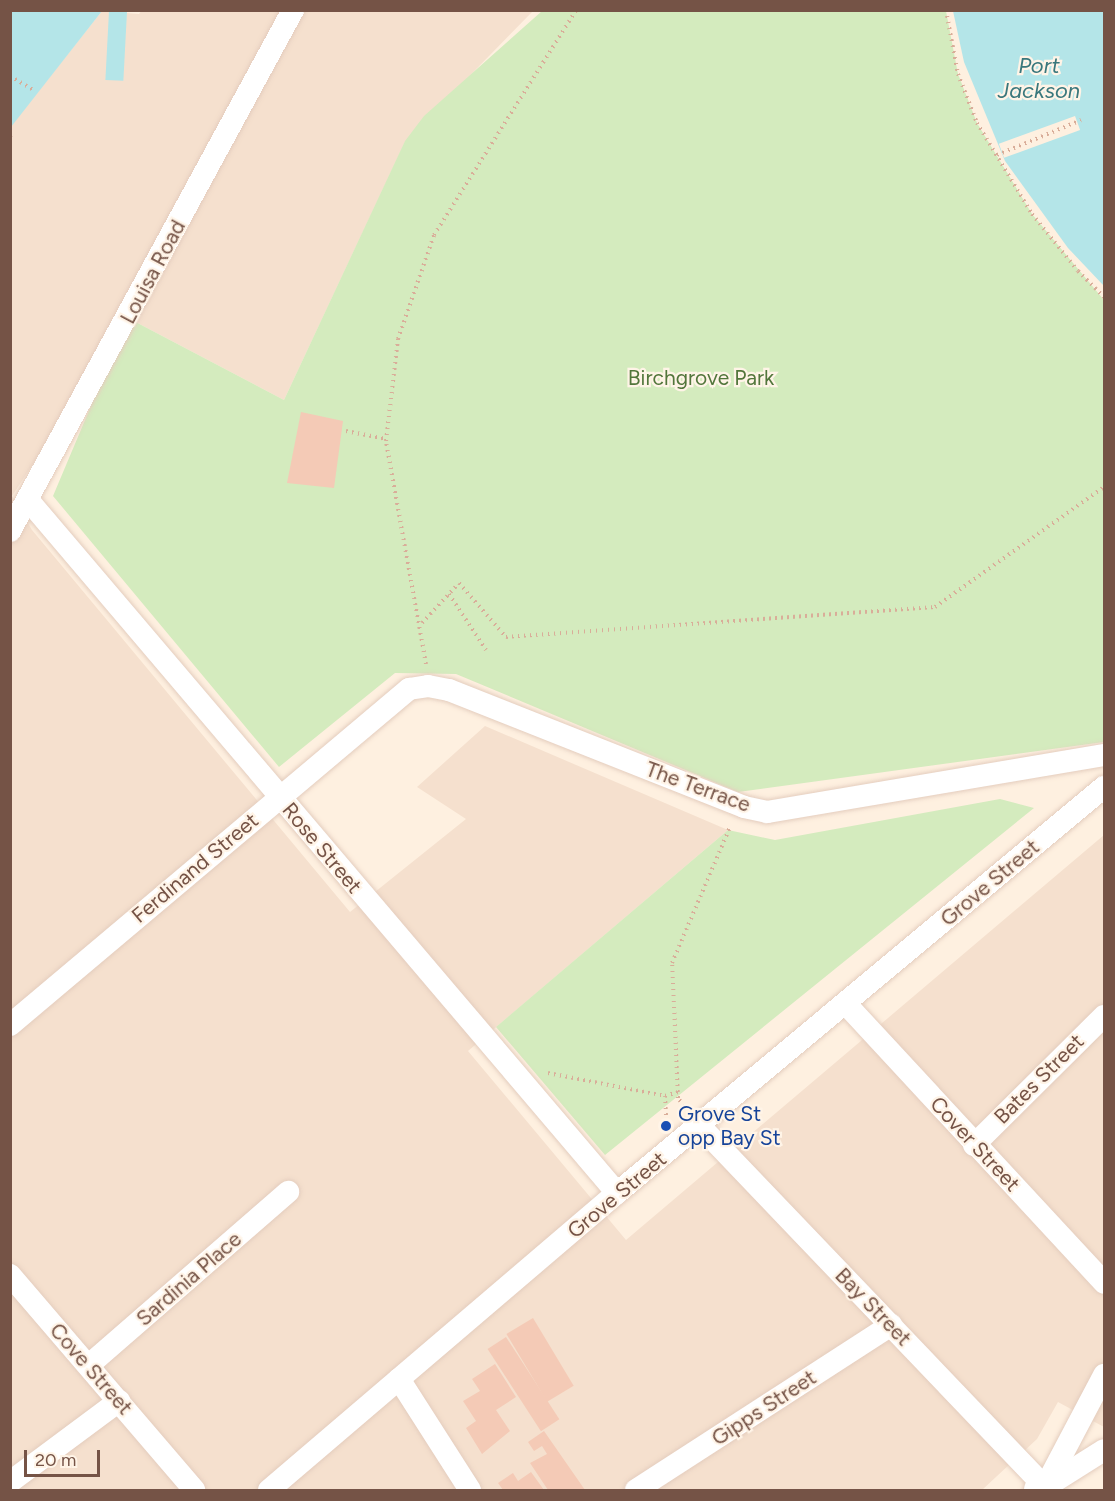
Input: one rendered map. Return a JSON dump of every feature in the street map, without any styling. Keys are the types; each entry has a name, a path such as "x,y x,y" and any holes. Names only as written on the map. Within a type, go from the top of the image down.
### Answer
{"street":[{"name":"Louisa Road","path":"10,531 29,501 293,10"},
{"name":"Rose Street","path":"29,501 617,1193"},
{"name":"Ferdinand Street","path":"10,1024 280,796 419,688"},
{"name":"The Terrace","path":"419,688 449,690 744,807 767,812 1104,755"},
{"name":"Grove Street","path":"269,1491 617,1193 1104,787"},
{"name":"Cover Street","path":"846,1004 1104,1283"},
{"name":"Bates Street","path":"974,1145 1104,1016"},
{"name":"Bay Street","path":"700,1126 891,1325 1043,1489"},
{"name":"Sardinia Place","path":"88,1365 288,1192"},
{"name":"Cove Street","path":"10,1275 194,1491"},
{"name":"Gipps Street","path":"636,1491 891,1325"},
{"path":"1043,1489 1104,1375"},
{"path":"399,1379 470,1491"},
{"path":"10,1482 119,1401"},
{"path":"1043,1489 1104,1449 1093,1437 1084,1416"}],"path":[{"path":"419,688 422,623 386,440 398,339 434,235 576,10"},
{"path":"946,10 958,74 977,123 1032,214 1078,271 1104,297"},
{"path":"10,76 32,89"},
{"path":"997,155 1081,120"},
{"path":"346,430 386,440"},
{"path":"422,623 459,583 506,637 935,608 1104,487"},
{"path":"450,594 486,650"},
{"path":"700,1126 678,1098 672,963 729,830 744,807"},
{"path":"536,1071 665,1095 678,1092"},
{"path":"665,1095 666,1115"}],"shaded area":[{"path":"142,10 533,11 405,142 284,400 128,318 12,496 32,530 350,912 466,819 417,787 485,726 728,830 468,1051 626,1240 1104,835 1104,1427 1058,1402 1037,1439 982,1490 11,1490 10,127 102,11 139,14"}],"green space":[{"name":"Birchgrove Park","path":"542,11 946,11 958,74 977,123 1032,214 1104,300 1104,742 738,792 456,674 395,673 279,767 53,496 128,318 284,400 405,141 424,116"},
{"path":"1000,799 1034,808 605,1155 496,1027 728,830 775,840"}],"water":[{"path":"10,11 102,11 11,127"},
{"path":"109,11 127,12 123,81 105,80"},
{"name":"Port Jackson","path":"953,11 1104,11 1104,286 1068,248 1005,161 964,62"}],"pier":[{"path":"1075,116 1080,130 1004,158 999,144"}],"building":[{"path":"301,412 343,421 334,488 287,483"},
{"path":"533,1318 574,1386 547,1402 506,1334"},
{"path":"506,1337 559,1419 541,1431 488,1349"},
{"path":"495,1364 516,1397 496,1410 510,1431 482,1454 466,1428 476,1421 463,1401 480,1391 472,1379"},
{"path":"544,1431 585,1490 548,1490 530,1463 547,1454 542,1446 534,1451 528,1442"},
{"path":"531,1472 544,1490 503,1490 498,1483 513,1473 518,1481"}],"place":[{"name":"Grove St opp Bay St","path":"666,1126"}]}
